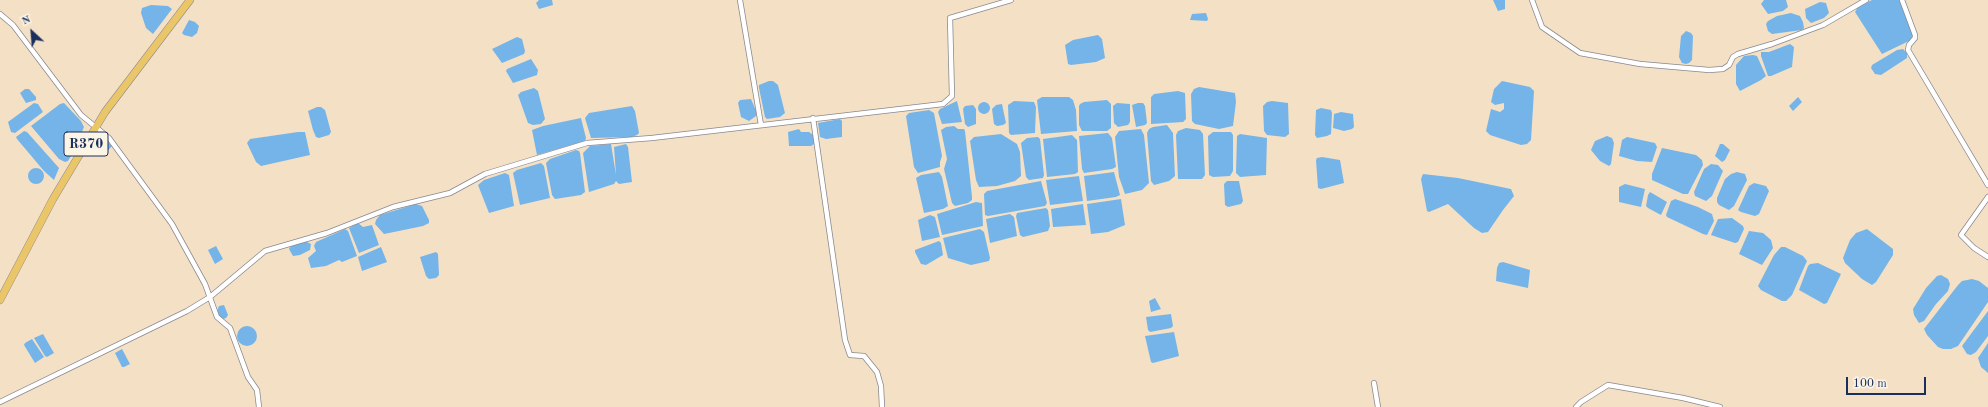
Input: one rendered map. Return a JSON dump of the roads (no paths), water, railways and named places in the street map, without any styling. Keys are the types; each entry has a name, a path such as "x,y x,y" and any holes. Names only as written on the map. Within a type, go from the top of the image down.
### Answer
{"main road":[{"name":"R370","path":"0,300 53,199 105,112 190,0"}],"street":[{"path":"740,0 760,125"},
{"path":"0,402 187,311 210,297 265,251 327,233 393,207 450,193 485,174 587,143 943,104 952,96 950,18 1012,0"},
{"path":"1532,0 1542,27 1580,53 1640,64 1709,70 1723,69 1729,65 1733,57 1738,54 1772,44 1823,25 1866,0"},
{"path":"1902,0 1915,35 1915,38 1909,45 1908,50 1988,185"},
{"path":"0,14 12,24 81,115 109,138 172,224 205,284 217,317 230,328 248,377 257,390 259,407"},
{"path":"813,118 845,340 850,355 864,356 877,372 881,386 882,407"},
{"path":"1988,197 1961,235 1970,245 1988,256"},
{"path":"1374,383 1378,407"},
{"path":"1576,407 1581,402 1608,385 1683,398 1720,407"}],"water":[{"path":"539,0 552,0 553,5 539,9 536,3"},
{"path":"1493,0 1505,0 1505,9 1498,11"},
{"path":"1764,0 1786,0 1788,7 1783,11 1768,14 1761,4"},
{"path":"1872,0 1900,0 1913,33 1911,40 1882,54 1855,12 1858,7"},
{"path":"1820,2 1826,3 1829,13 1824,18 1811,23 1806,18 1805,9"},
{"path":"151,5 168,6 172,9 153,34 146,28 141,13 142,8"},
{"path":"1206,13 1208,19 1207,21 1190,20 1192,14"},
{"path":"1791,13 1800,16 1804,28 1802,30 1772,34 1768,31 1766,24 1768,21 1777,16"},
{"path":"189,20 195,22 199,26 197,33 192,37 182,33"},
{"path":"1686,31 1691,33 1693,36 1692,60 1686,64 1682,63 1679,57 1681,36"},
{"path":"1098,35 1102,39 1105,58 1096,62 1071,65 1068,64 1065,45 1073,40"},
{"path":"517,37 522,39 525,51 524,54 502,63 492,49"},
{"path":"1790,44 1794,47 1792,67 1768,76 1761,52 1769,52"},
{"path":"1903,49 1907,53 1907,58 1881,75 1875,74 1871,68 1872,65 1897,50"},
{"path":"1744,56 1757,56 1766,76 1740,91 1736,84 1736,65"},
{"path":"531,59 538,70 537,75 513,83 506,71 507,69"},
{"path":"773,81 778,85 785,113 780,117 767,119 765,117 759,85"},
{"path":"1502,81 1530,87 1534,91 1531,140 1527,144 1521,145 1490,135 1486,131 1491,109 1500,112 1504,109 1504,103 1495,105 1491,102 1494,89"},
{"path":"1199,87 1235,93 1236,102 1233,126 1219,129 1195,124 1192,121 1191,94 1194,89"},
{"path":"534,88 538,91 545,119 541,124 533,125 528,123 518,95 521,92"},
{"path":"25,89 29,89 36,97 36,100 26,103 20,93"},
{"path":"1178,91 1185,93 1186,119 1183,122 1151,124 1151,97 1154,94"},
{"path":"1042,97 1069,97 1073,100 1076,110 1077,131 1041,134 1037,100"},
{"path":"1798,97 1802,102 1793,111 1789,106"},
{"path":"751,99 757,113 756,116 749,121 741,117 738,103 740,100"},
{"path":"1107,100 1111,104 1111,128 1107,131 1082,131 1079,125 1080,104 1084,102"},
{"path":"957,101 962,122 942,124 938,112 940,109"},
{"path":"1014,101 1034,102 1036,107 1035,133 1011,135 1009,133 1008,105"},
{"path":"1272,101 1288,103 1289,134 1285,137 1267,135 1264,131 1263,106 1267,102"},
{"path":"984,102 988,104 990,108 988,112 984,114 980,112 978,108 980,104"},
{"path":"34,103 38,104 43,112 15,133 11,132 8,122"},
{"path":"64,103 81,121 84,127 74,151 68,161 65,162 59,159 31,126 60,104"},
{"path":"1117,103 1130,104 1130,122 1128,125 1118,127 1114,123 1113,106"},
{"path":"1143,103 1145,106 1147,123 1136,127 1132,105"},
{"path":"1002,104 1006,123 997,126 994,124 992,109 996,105"},
{"path":"973,105 976,109 976,124 968,127 965,124 963,109 965,106"},
{"path":"632,106 635,111 639,133 637,135 632,137 591,138 585,118 589,113"},
{"path":"321,107 325,110 331,132 329,135 319,138 316,137 313,130 308,111"},
{"path":"1321,108 1331,110 1331,134 1317,138 1315,135 1316,110"},
{"path":"929,110 934,113 942,156 940,167 918,173 914,167 906,116 909,113"},
{"path":"1341,112 1353,114 1354,127 1352,129 1344,131 1333,128 1334,114"},
{"path":"581,118 586,138 585,141 537,155 532,130 543,126"},
{"path":"840,119 842,121 842,137 826,139 820,137 818,123"},
{"path":"1167,125 1173,133 1175,176 1169,181 1154,185 1151,181 1147,133 1149,129 1153,127"},
{"path":"954,126 958,129 964,129 965,131 972,197 972,200 968,203 955,206 952,203 944,169 947,159 941,130 946,127"},
{"path":"1186,128 1200,130 1203,134 1205,175 1202,179 1178,179 1176,135 1178,131"},
{"path":"799,129 801,132 809,132 813,135 814,144 811,146 789,146 788,132"},
{"path":"1141,129 1144,135 1149,183 1142,190 1125,194 1119,177 1115,137 1119,131"},
{"path":"24,131 27,132 59,168 54,180 44,171 17,139 16,137"},
{"path":"305,132 310,155 261,166 256,162 247,143 250,139"},
{"path":"1213,132 1231,132 1233,135 1233,171 1230,176 1213,177 1209,175 1208,136"},
{"path":"1108,133 1112,138 1116,167 1112,169 1084,173 1082,169 1079,136"},
{"path":"1001,134 1017,144 1020,152 1021,176 1015,181 997,186 979,187 976,180 970,141 974,137"},
{"path":"1240,134 1267,138 1266,175 1240,177 1236,173 1237,136"},
{"path":"1072,135 1077,140 1078,172 1075,174 1047,177 1043,139"},
{"path":"1607,136 1612,138 1614,143 1611,164 1609,166 1600,161 1591,150 1595,141"},
{"path":"101,137 112,146 103,156 92,149"},
{"path":"1038,137 1040,139 1044,175 1043,178 1029,180 1026,177 1021,143 1027,138"},
{"path":"1627,137 1655,143 1657,147 1652,162 1637,161 1619,156 1622,140"},
{"path":"611,144 616,175 614,147 626,144 628,147 632,182 619,184 616,181 614,184 589,192 583,153 590,146"},
{"path":"1720,144 1723,144 1730,150 1725,160 1722,162 1715,156"},
{"path":"1662,148 1696,155 1702,160 1703,165 1688,194 1683,194 1652,180 1652,174"},
{"path":"576,150 580,153 585,192 581,195 555,199 552,195 546,163 550,159"},
{"path":"1322,157 1340,160 1344,183 1321,189 1318,188 1316,160 1317,158"},
{"path":"541,163 544,166 550,198 520,205 513,173 517,170"},
{"path":"1711,164 1718,165 1723,171 1712,196 1706,201 1695,196 1694,192 1704,169"},
{"path":"36,168 42,170 44,176 42,182 36,184 30,182 28,176 30,170"},
{"path":"939,172 942,177 948,206 943,209 924,213 916,178 921,175"},
{"path":"1114,172 1120,195 1116,197 1087,201 1084,176"},
{"path":"1737,172 1745,174 1747,180 1734,206 1729,210 1719,205 1717,198 1725,179 1731,174"},
{"path":"505,173 509,175 514,206 489,213 478,185 484,180"},
{"path":"1423,174 1458,178 1511,189 1514,196 1488,232 1482,233 1474,228 1448,204 1429,212 1427,211 1421,179"},
{"path":"1079,176 1083,201 1050,205 1046,180"},
{"path":"1041,181 1047,203 1045,206 988,216 985,215 984,194 987,191"},
{"path":"1227,181 1239,181 1243,201 1241,204 1228,207 1225,205 1224,184"},
{"path":"1754,183 1766,186 1769,191 1759,214 1755,216 1738,210 1749,186"},
{"path":"1625,184 1645,189 1641,207 1619,202 1619,187"},
{"path":"1650,192 1667,202 1661,215 1646,206"},
{"path":"1121,199 1125,225 1108,232 1091,234 1087,204"},
{"path":"1675,199 1698,207 1712,214 1714,221 1707,235 1667,217 1666,215 1671,201"},
{"path":"976,202 982,203 983,226 942,235 937,214"},
{"path":"416,204 422,206 429,223 423,226 384,234 375,224 380,215"},
{"path":"1083,204 1086,225 1053,227 1051,209"},
{"path":"1046,208 1048,210 1050,226 1048,231 1023,237 1020,235 1016,216 1017,213"},
{"path":"1010,214 1014,217 1017,236 990,243 986,219"},
{"path":"930,215 935,217 940,237 922,241 918,220"},
{"path":"1732,218 1743,226 1744,229 1738,242 1735,243 1711,235 1718,219"},
{"path":"358,223 363,227 372,225 379,245 359,253 349,228"},
{"path":"345,229 348,231 357,256 342,262 339,260 326,266 311,268 308,258 316,251 314,246 316,242"},
{"path":"980,229 984,232 990,258 989,261 971,265 948,258 943,238"},
{"path":"1867,229 1893,249 1893,255 1876,282 1872,285 1862,279 1845,263 1843,258 1850,240 1856,233"},
{"path":"1749,231 1763,233 1771,240 1773,248 1762,265 1739,254"},
{"path":"305,241 311,244 310,250 300,255 293,256 289,249 290,247"},
{"path":"939,241 941,243 943,255 926,265 921,264 915,250"},
{"path":"216,246 223,259 215,264 208,250"},
{"path":"381,247 387,262 362,271 358,257"},
{"path":"1781,247 1785,247 1803,256 1807,261 1792,295 1786,301 1782,301 1761,290 1758,286 1774,255"},
{"path":"436,252 438,254 439,275 436,278 429,279 426,276 420,257"},
{"path":"1503,262 1530,270 1528,288 1496,281 1497,268 1499,263"},
{"path":"1818,263 1841,274 1827,303 1824,304 1799,290 1808,266 1810,264"},
{"path":"1941,275 1948,279 1950,284 1948,291 1936,304 1924,321 1919,323 1914,315 1913,309 1926,288 1937,276"},
{"path":"1972,279 1979,281 1988,288 1988,302 1958,346 1951,349 1943,349 1938,347 1927,335 1924,329 1958,285 1962,281"},
{"path":"1155,298 1161,309 1151,312 1149,301"},
{"path":"224,305 228,315 223,319 217,311 219,306"},
{"path":"1988,311 1988,336 1976,352 1971,355 1967,354 1962,346"},
{"path":"1171,314 1173,326 1171,328 1150,332 1148,330 1146,317"},
{"path":"247,326 254,329 257,336 254,343 247,346 240,343 237,336 240,329"},
{"path":"1174,332 1179,356 1153,363 1151,362 1145,336"},
{"path":"43,334 54,353 47,357 34,338"},
{"path":"32,339 44,357 35,363 24,345"},
{"path":"1988,343 1988,373 1981,367 1978,358"},
{"path":"122,349 130,364 124,367 122,367 115,353"}]}
